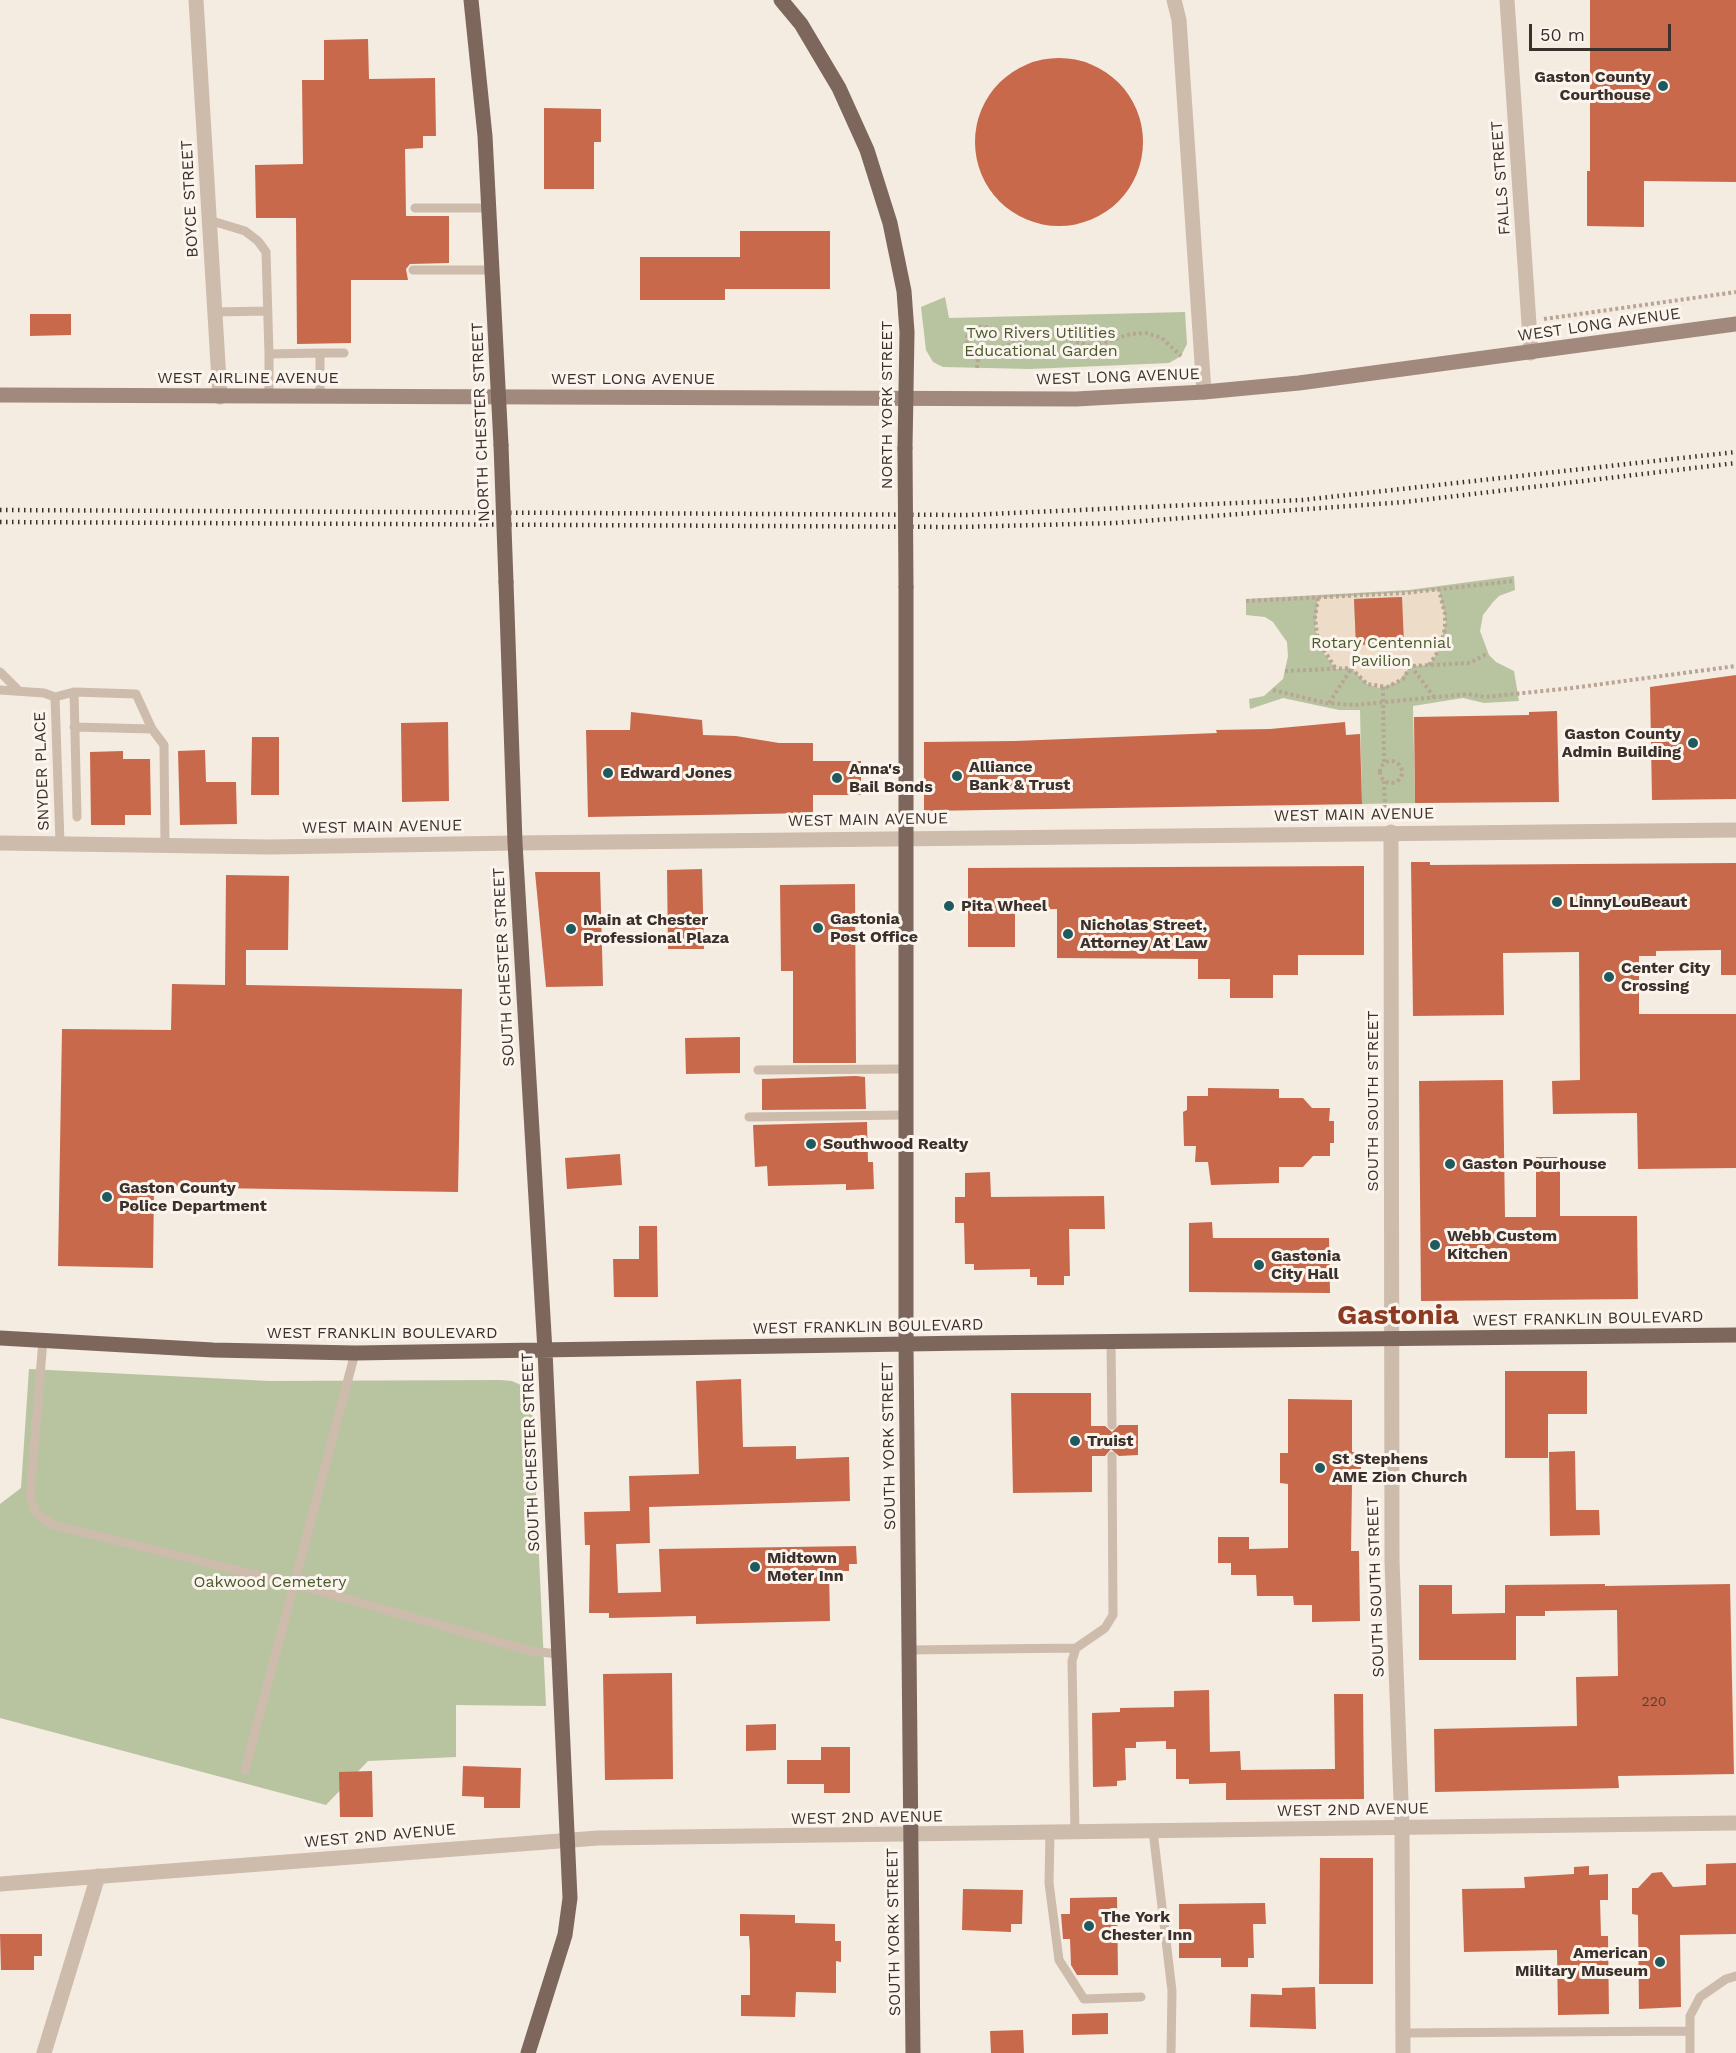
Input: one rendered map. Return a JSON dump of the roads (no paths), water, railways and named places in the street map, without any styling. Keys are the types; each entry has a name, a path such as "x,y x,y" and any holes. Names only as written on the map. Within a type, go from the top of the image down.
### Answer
{"main road":[{"name":"NORTH CHESTER STREET","path":"471,0 493,270 515,843"},
{"name":"NORTH YORK STREET","path":"781,0 801,24 839,88 870,160 894,241 904,291 907,332 905,838"},
{"name":"WEST LONG AVENUE","path":"497,396 1076,399 1204,392 1299,383 1736,324"},
{"name":"WEST AIRLINE AVENUE","path":"0,395 497,396"},
{"name":"SOUTH YORK STREET","path":"905,838 906,1344 913,2053"},
{"name":"SOUTH CHESTER STREET","path":"515,843 545,1351 570,1898 566,1935 528,2053"},
{"name":"WEST FRANKLIN BOULEVARD","path":"0,1338 213,1350 355,1353 906,1344 1736,1335"}],"street":[{"name":"BOYCE STREET","path":"196,0 220,397"},
{"path":"1174,0 1179,20 1204,392"},
{"name":"FALLS STREET","path":"1507,0 1531,353"},
{"name":"WEST MAIN AVENUE","path":"0,843 165,846 1736,830"},
{"name":"SOUTH SOUTH STREET","path":"1391,832 1392,1561 1402,1827 1403,2053"},
{"name":"WEST 2ND AVENUE","path":"0,1884 568,1839 1736,1823"},
{"path":"44,2053 98,1876"}],"lane":[{"path":"415,208 489,208"},
{"path":"209,220 245,231 258,241 266,252 269,397"},
{"path":"413,270 493,270"},
{"path":"215,312 267,311"},
{"path":"320,353 320,397"},
{"path":"269,354 344,353"},
{"path":"0,672 19,691"},
{"path":"0,690 44,693 55,697 74,692 136,694 152,729 164,745 165,846"},
{"path":"74,692 77,817"},
{"name":"SNYDER PLACE","path":"55,697 60,843"},
{"path":"74,728 152,729"},
{"path":"758,1070 906,1069"},
{"path":"749,1118 905,1115"},
{"path":"43,1340 30,1497 36,1512 53,1525 294,1584 531,1651 558,1654"},
{"path":"1111,1342 1112,1425"},
{"path":"245,1770 355,1353"},
{"path":"1075,1833 1072,1661 1076,1648 1110,1622 1113,1594 1112,1456"},
{"path":"909,1650 1076,1648"},
{"path":"1153,1831 1172,1991 1171,2053"},
{"path":"1050,1833 1049,1883 1059,1960 1084,1999 1141,1997"},
{"path":"1690,2053 1690,2016 1700,1997 1726,1979 1736,1976"},
{"path":"1403,2033 1690,2031"}],"railway":[{"path":"0,510 967,515 1302,500 1736,452"},
{"path":"0,522 959,527 1115,523 1405,502 1736,463"}],"place":[{"name":"Gaston County Courthouse","path":"1663,86"},
{"name":"Gaston County Admin Building","path":"1693,743"},
{"name":"Edward Jones","path":"608,773"},
{"name":"Alliance Bank & Trust","path":"957,776"},
{"name":"Anna's Bail Bonds","path":"837,778"},
{"name":"LinnyLouBeaut","path":"1557,902"},
{"name":"Pita Wheel","path":"949,906"},
{"name":"Gastonia Post Office","path":"818,928"},
{"name":"Main at Chester Professional Plaza","path":"571,929"},
{"name":"Nicholas Street, Attorney At Law","path":"1068,934"},
{"name":"Center City Crossing","path":"1609,977"},
{"name":"Southwood Realty","path":"811,1144"},
{"name":"Gaston Pourhouse","path":"1450,1164"},
{"name":"Gaston County Police Department","path":"107,1197"},
{"name":"Webb Custom Kitchen","path":"1435,1245"},
{"name":"Gastonia City Hall","path":"1259,1265"},
{"name":"Truist","path":"1075,1441"},
{"name":"St Stephens AME Zion Church","path":"1320,1468"},
{"name":"Midtown Moter Inn","path":"755,1567"},
{"name":"The York Chester Inn","path":"1089,1926"},
{"name":"American Military Museum","path":"1660,1962"}],"district":[{"name":"Gastonia","path":"1398,1316"}],"park label":[{"name":"Two Rivers Utilities Educational Garden","path":"1041,342"},
{"name":"Rotary Centennial Pavilion","path":"1381,652"},
{"name":"Oakwood Cemetery","path":"270,1582"}]}
